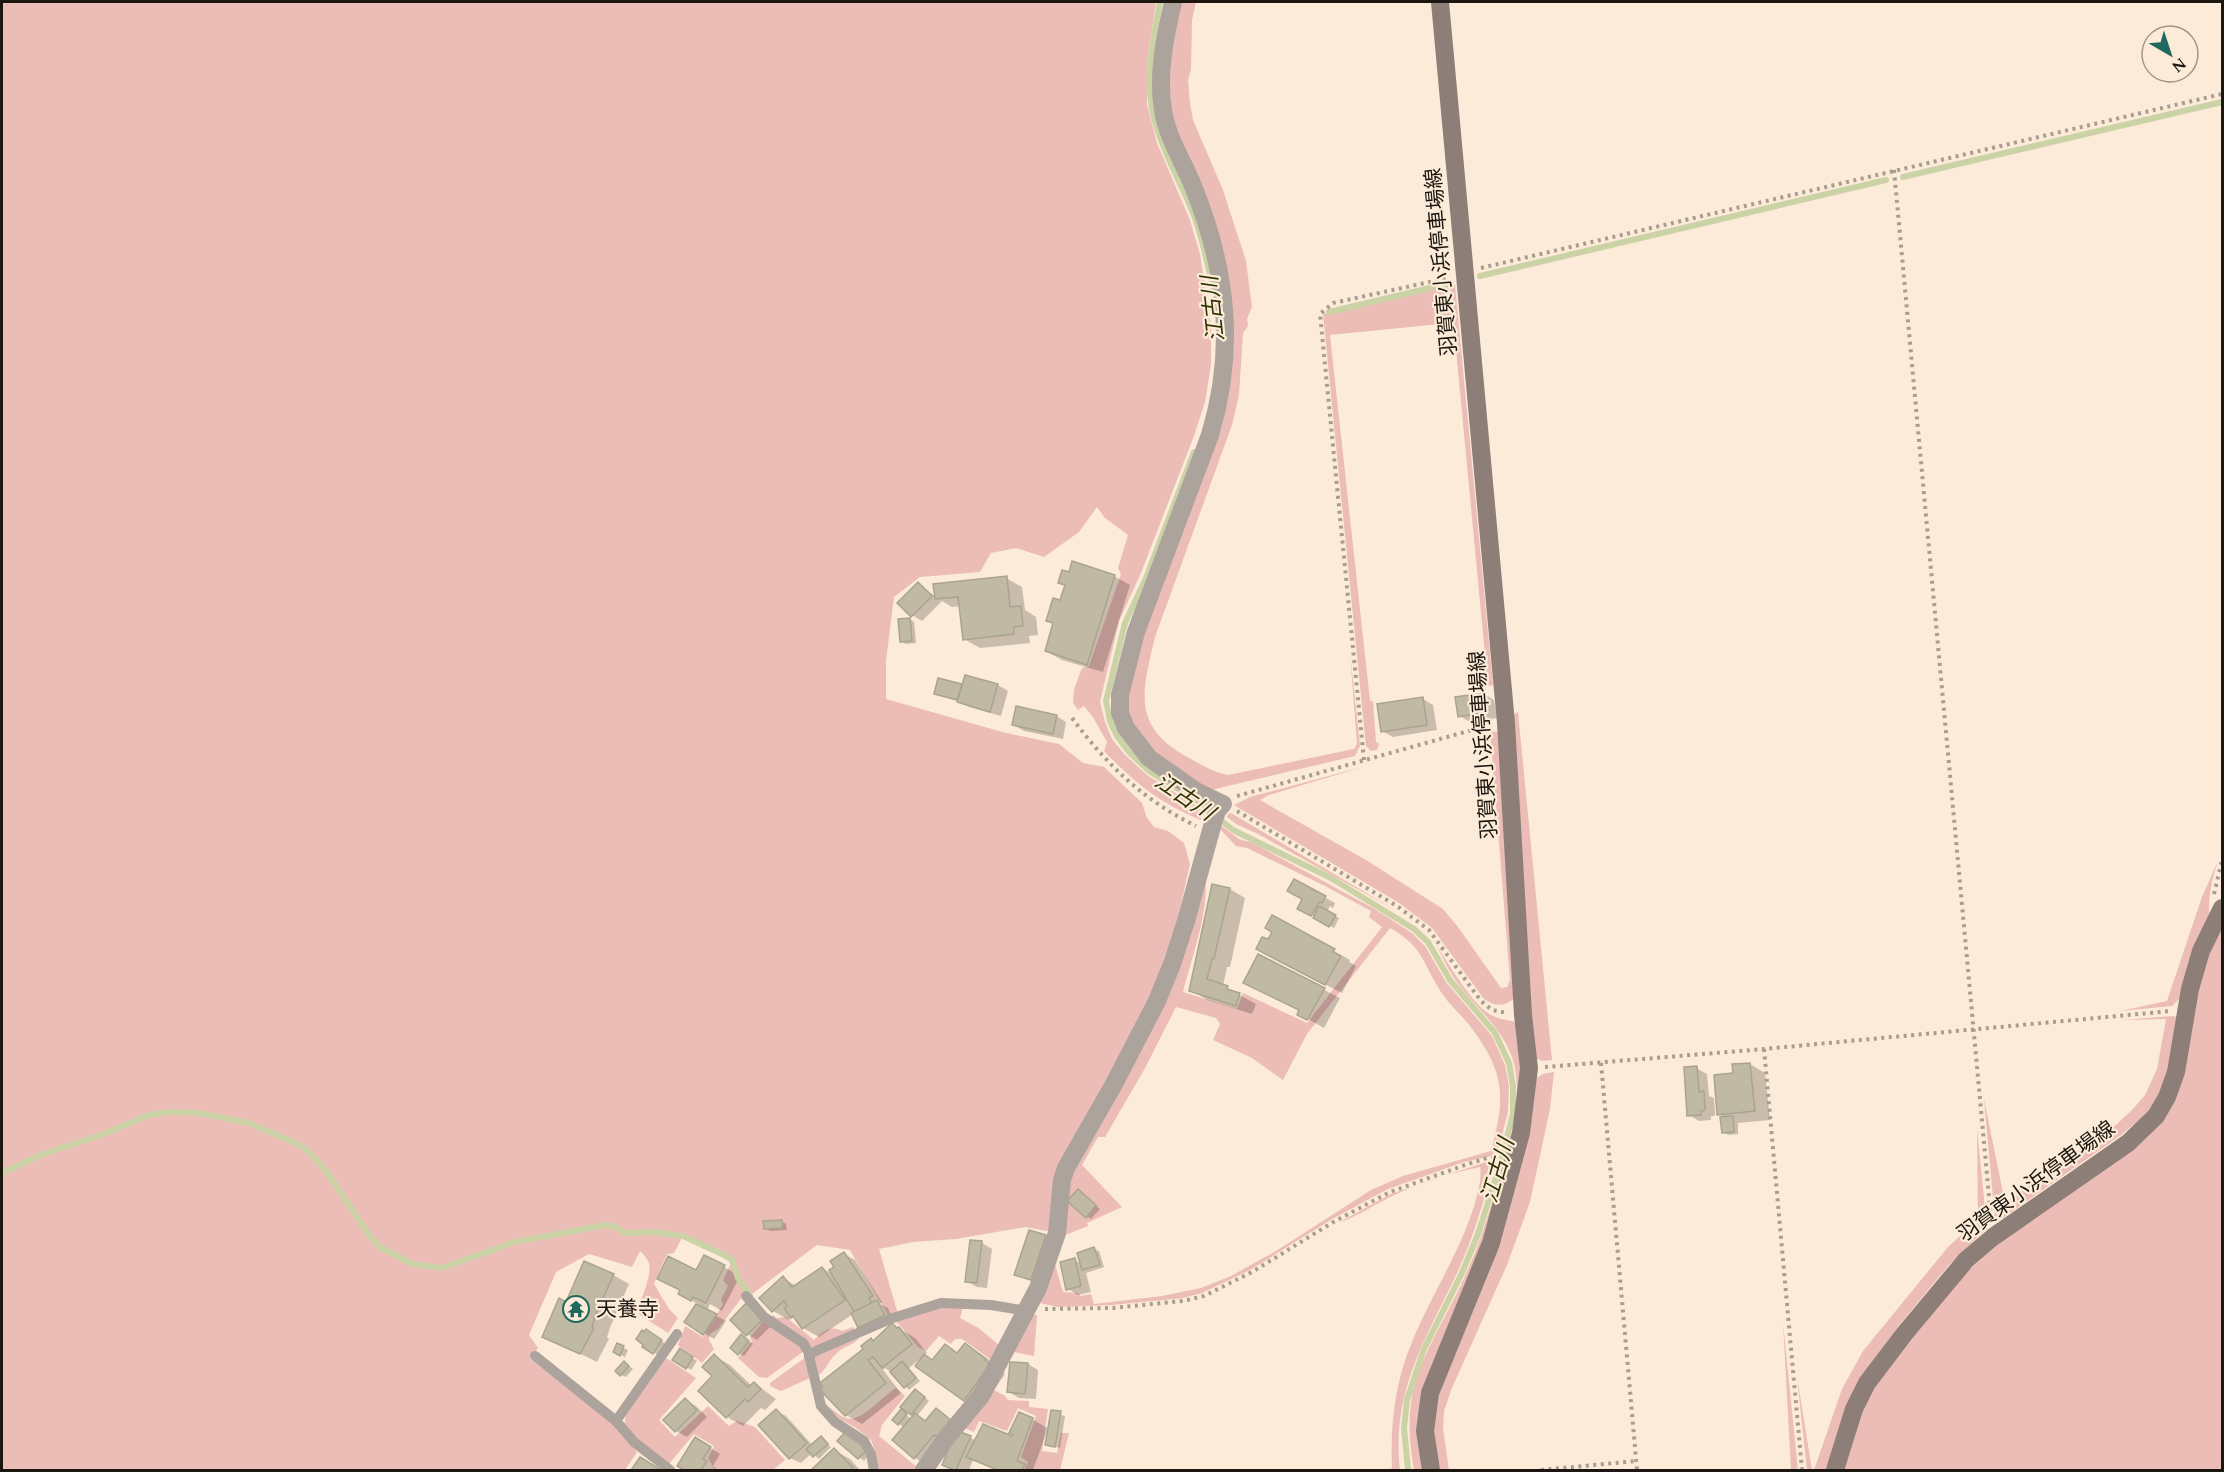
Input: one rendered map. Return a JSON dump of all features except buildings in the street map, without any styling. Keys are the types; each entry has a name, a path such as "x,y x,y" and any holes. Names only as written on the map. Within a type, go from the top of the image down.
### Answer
{"main road":[{"name":"羽賀東小浜停車場線","path":"1431,1470 1425,1431 1430,1393 1494,1234 1521,1133 1528,1068 1506,723 1440,2"},
{"name":"羽賀東小浜停車場線","path":"1835,1470 1854,1409 1867,1383 1966,1260 1993,1237 2128,1143 2156,1116 2167,1097 2176,1072 2186,1010 2201,951 2223,908"}],"street":[{"path":"924,1470 947,1437 981,1396 1038,1288 1057,1233 1062,1180 1066,1168 1114,1084 1157,1001 1186,921 1216,818 1196,791 1149,758 1126,728 1120,713 1120,695 1132,643 1210,435 1220,404 1225,360 1224,296 1212,242 1197,196 1171,137 1163,110 1162,62 1173,2"}],"lane":[{"path":"746,1296 764,1317 803,1343 809,1355 821,1406 835,1422 864,1441 871,1454 874,1470"},
{"path":"809,1355 893,1318 941,1303 991,1305 1027,1311"},
{"path":"616,1421 677,1334"},
{"path":"536,1356 616,1421 633,1442 670,1470"}],"path":[{"path":"1364,760 1320,314 1333,303 2223,94"},
{"path":"1894,170 1974,1029 1973,1041 1993,1237"},
{"path":"1072,718 1096,751 1118,773 1169,813 1216,818 1397,906 1429,930 1481,1001 1492,1010 1523,1015"},
{"path":"1216,818 1246,792 1490,725 1506,723"},
{"path":"1528,1068 1601,1064 2186,1010"},
{"path":"1764,1049 1802,1470"},
{"path":"1601,1064 1637,1470"},
{"path":"1027,1311 1035,1308 1059,1310 1113,1308 1183,1301 1204,1296 1252,1272 1335,1221 1390,1192 1465,1165 1495,1158"},
{"path":"1541,1470 1636,1461"}],"shaded area":[{"path":"2,2 1156,2 1148,55 1147,104 1157,143 1190,220 1200,254 1211,326 1211,365 1205,402 1194,436 1141,573 1119,621 1100,702 1112,739 1125,755 1147,775 1201,809 1201,820 1172,807 1126,773 1104,751 1107,742 1093,717 1084,706 1078,710 1073,703 1074,689 1082,668 1089,666 1121,574 1118,568 1128,535 1105,518 1097,507 1079,532 1044,557 1016,548 991,553 980,572 920,577 894,597 886,661 886,699 1006,733 1059,744 1083,763 1104,767 1142,803 1147,818 1154,827 1168,831 1184,843 1190,864 1178,918 1151,998 1067,1154 1053,1232 1026,1227 956,1239 913,1242 879,1249 898,1314 889,1317 850,1250 817,1245 752,1294 743,1296 718,1329 710,1334 709,1340 714,1349 702,1363 678,1345 685,1326 703,1337 723,1304 721,1299 728,1286 723,1280 733,1259 723,1251 684,1234 674,1253 667,1254 654,1284 669,1309 678,1318 668,1333 636,1310 646,1287 650,1268 640,1251 632,1267 589,1254 556,1272 529,1335 538,1348 530,1359 611,1422 637,1452 625,1470 2,1470"},
{"path":"1177,2 1196,2 1192,20 1191,70 1188,80 1193,120 1223,190 1246,261 1252,307 1247,319 1248,326 1243,333 1239,395 1232,425 1155,637 1147,675 1145,707 1149,721 1157,734 1170,746 1208,768 1228,775 1354,749 1357,744 1350,653 1360,746 1355,756 1211,790 1166,767 1129,726 1124,695 1177,532 1230,320 1174,136 1166,83"},
{"path":"1455,285 1493,685 1488,686 1455,339 1450,323 1330,335 1370,701 1373,701 1376,742 1379,744 1377,750 1371,751 1366,746 1323,314"},
{"path":"1518,712 1552,1060 1542,1061 1533,1057 1512,716"},
{"path":"1490,731 1498,732 1501,740 1515,997 1508,1003 1500,1005 1484,999 1432,928 1399,903 1234,805 1250,797 1366,766 1269,795 1260,800 1366,860 1443,909 1501,988 1507,987 1510,980"},
{"path":"1231,813 1395,910 1236,824 1227,817"},
{"path":"1219,824 1239,839 1253,843 1373,908 1412,933 1425,946 1446,982 1492,1036 1505,1065 1509,1086 1508,1112 1497,1155 1464,1162 1388,1189 1334,1218 1250,1270 1202,1293 1183,1298 1112,1305 1059,1307 1039,1303 1054,1261 1063,1292 1077,1293 1081,1296 1091,1294 1094,1304 1162,1296 1201,1288 1229,1277 1276,1251 1371,1190 1403,1176 1491,1151 1500,1100 1496,1072 1490,1057 1470,1026 1441,992 1415,947 1390,928 1307,1034 1283,1080 1252,1058 1213,1040 1220,1024 1216,1018 1176,1007 1144,1070 1105,1137 1098,1137 1082,1165 1122,1207 1087,1223 1088,1226 1065,1235 1068,1181 1205,877 1205,904 1183,992 1237,1009 1243,993 1307,1023 1382,927 1369,917 1371,911 1247,848 1236,846 1218,827"},
{"path":"2218,861 2210,896 2210,918 2181,997 2172,1006 2121,1011 2167,1001 2202,897"},
{"path":"2222,924 2222,1470 1843,1470 1861,1413 1874,1386 1963,1275 2001,1242 2147,1136 2208,954"},
{"path":"1437,946 1462,984 1485,1011 1501,1019 1516,1022 1521,1069 1517,1115 1516,1074 1508,1048 1495,1026 1454,978"},
{"path":"2176,1017 2177,1023 2169,1070 2164,1086 2151,1110 2121,1135 2000,1220 1995,1220 1984,1099 2005,1203 2117,1124 2145,1095 2157,1069 2166,1019 2122,1020"},
{"path":"1554,1072 1550,1109 1530,1202 1507,1265 1444,1411 1443,1428 1449,1470 1436,1470 1430,1413 1537,1078"},
{"path":"1977,1129 1987,1228 1948,1266 1900,1324 1859,1381 1826,1470 1814,1470 1842,1389 1863,1351 1948,1247 1978,1220"},
{"path":"1486,1162 1495,1162 1469,1244 1423,1343 1406,1390 1401,1415 1400,1470 1386,1470 1392,1468 1395,1404 1401,1373 1420,1325 1469,1221 1479,1185 1480,1167 1446,1176"},
{"path":"1504,1164 1495,1214 1434,1368 1426,1470 1414,1470 1410,1428 1411,1402 1415,1386 1426,1354 1471,1262"},
{"path":"1419,1184 1357,1215 1338,1223 1391,1194"},
{"path":"941,1307 963,1307 960,1318 980,1329 1001,1347 994,1362 962,1339 955,1339 951,1344 939,1336 926,1351 918,1347 897,1322"},
{"path":"773,1315 777,1318 786,1317 814,1340 830,1329 842,1331 853,1327 855,1330 813,1348 802,1336 774,1320 771,1317"},
{"path":"1029,1315 1037,1315 1034,1356 1013,1352"},
{"path":"763,1321 793,1339 804,1351 767,1378 759,1377 738,1358 752,1341 750,1337"},
{"path":"1783,1323 1798,1470 1791,1470"},
{"path":"859,1338 840,1350 819,1375 814,1356"},
{"path":"806,1357 810,1378 781,1391 770,1386 770,1383"},
{"path":"666,1358 696,1378 659,1420 675,1437 708,1406 729,1426 737,1421 755,1427 785,1460 773,1470 715,1470 708,1458 714,1446 694,1434 669,1464 636,1438 624,1425 626,1415"},
{"path":"1797,1377 1812,1470 1807,1470"},
{"path":"896,1388 905,1396 882,1425 879,1436 918,1468 916,1470 879,1470 871,1440 840,1419 825,1405 842,1417 851,1419 865,1413"},
{"path":"992,1389 1008,1400 1029,1401 1029,1407 1048,1409 1042,1451 1057,1453 1061,1433 1069,1433 1060,1470 1024,1470 1028,1462 1021,1457 1036,1416 1018,1408 1007,1431 979,1421 974,1432 964,1428"}],"waterway":[{"name":"江古川","path":"1160,2 1153,39 1151,102 1158,132 1195,218 1213,289"},
{"path":"1903,177 2222,102"},
{"path":"1480,276 1886,180"},
{"path":"1329,312 1451,283"},
{"name":"江古川","path":"1180,790 1149,771 1129,752 1117,736 1110,721 1106,701 1125,623 1146,578 1194,452"},
{"name":"江古川","path":"1196,800 1233,830 1331,878 1414,929 1428,942 1450,980 1495,1033 1509,1063 1513,1086 1513,1114 1500,1165 1478,1234 1462,1273 1424,1349 1407,1400 1404,1428 1408,1470"},
{"path":"2,1173 43,1154 104,1134 149,1115 169,1112 198,1113 249,1123 300,1145 326,1171 369,1235 380,1247 412,1264 442,1268 515,1242 605,1225 616,1227 624,1233 653,1232 683,1236 722,1254 732,1260 738,1278 750,1296"}],"place":[{"name":"天養寺","path":"576,1309"}]}
